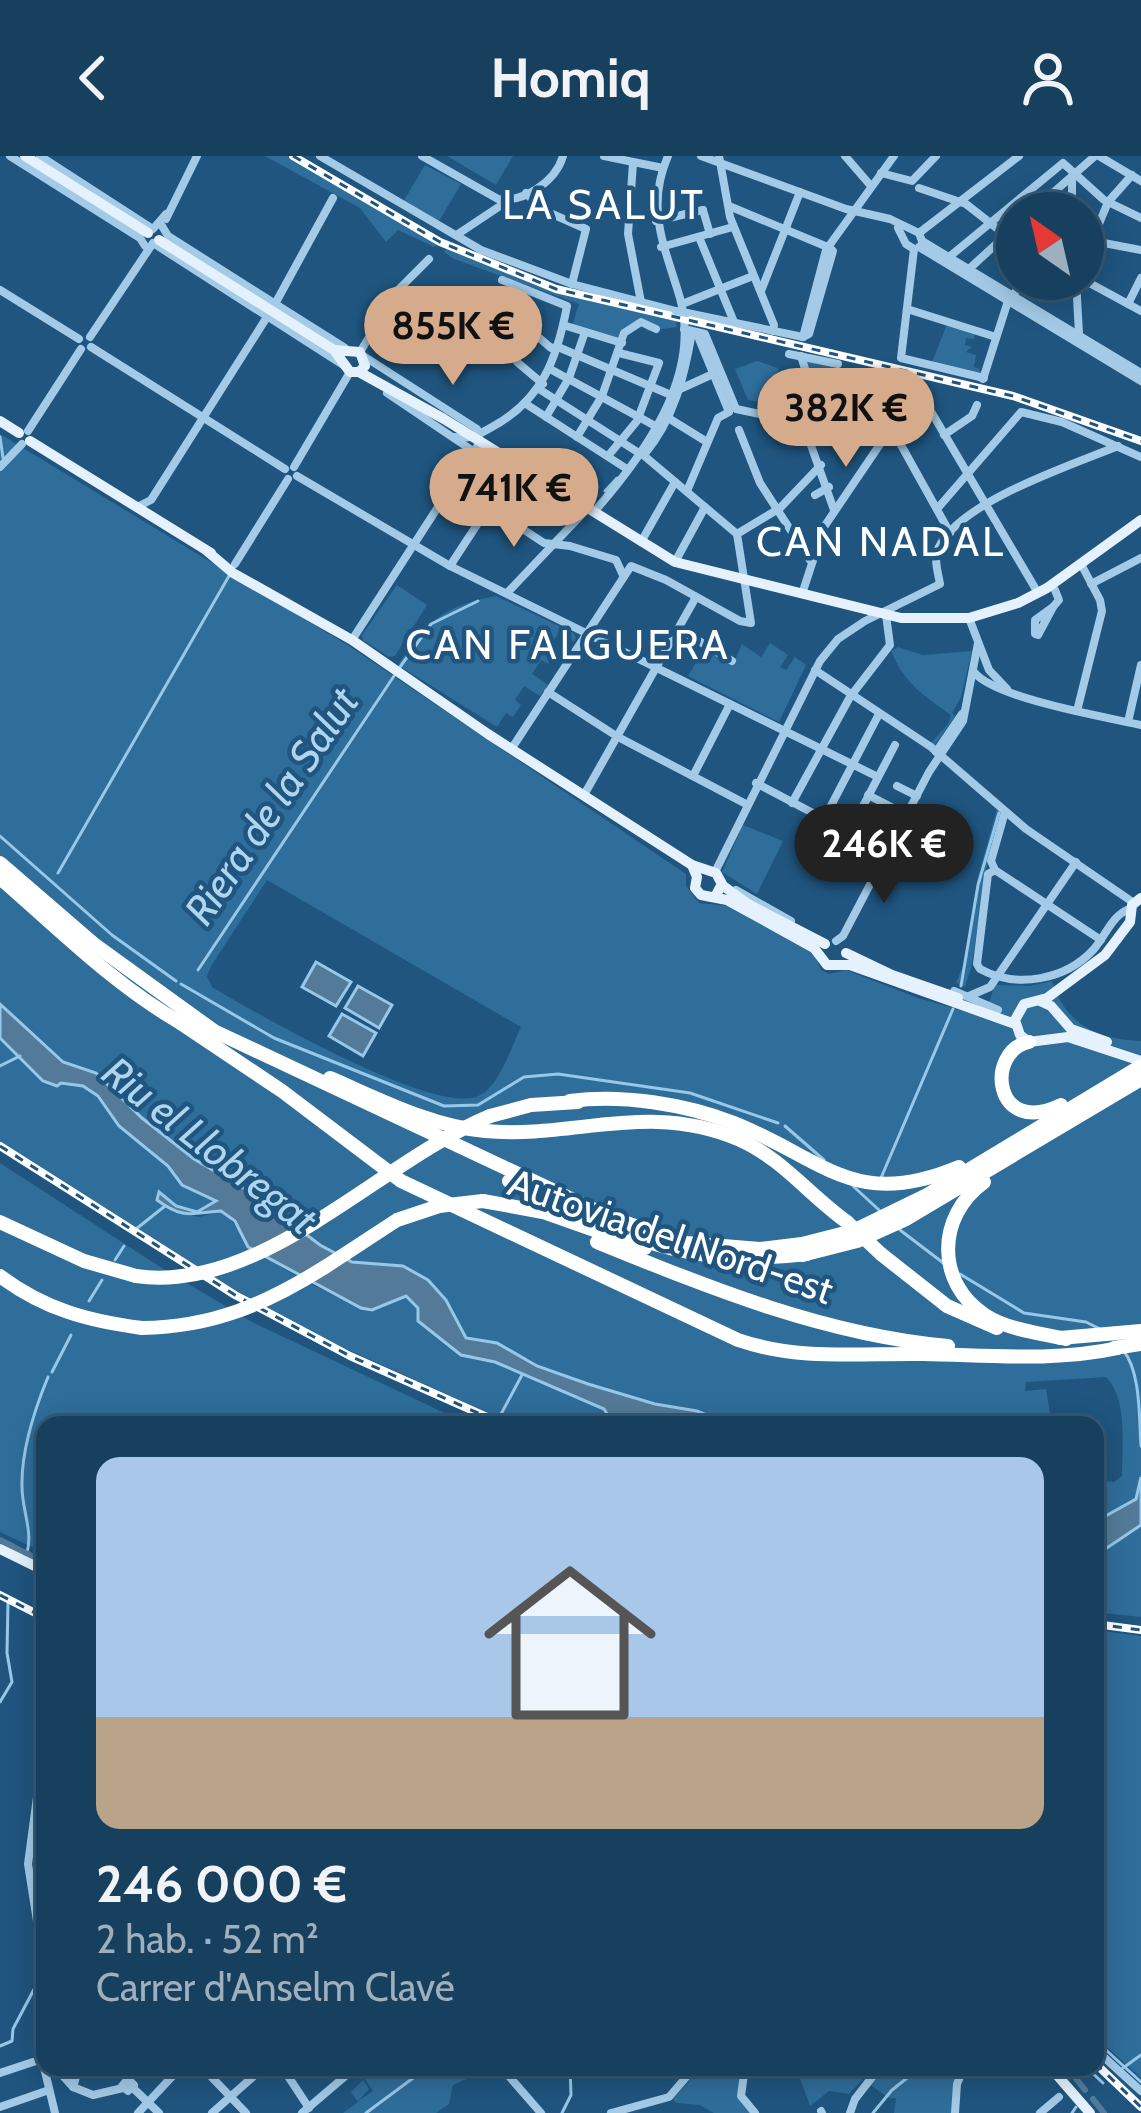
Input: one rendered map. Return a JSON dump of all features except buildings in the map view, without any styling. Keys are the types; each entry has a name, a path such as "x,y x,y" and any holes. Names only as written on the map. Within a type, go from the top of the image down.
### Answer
{"highway":[{"path":"0,863 95,945 230,1040 651,1234 686,1243 760,1249 819,1241 882,1224"},
{"path":"0,878 86,953 401,1181 738,1340 804,1354 1093,1347"},
{"path":"193,1017 402,1108 455,1126 502,1132 627,1120 675,1122 737,1139 785,1168 847,1222"},
{"path":"176,1020 308,1088 653,1244 729,1258 807,1254"},
{"path":"1029,1042 1013,1049 1003,1078 1006,1099 1022,1112 1054,1109 1133,1069"},
{"path":"1066,1339 990,1318 966,1298 948,1257 950,1224 966,1197 1133,1069"},
{"path":"570,1101 598,1099 703,1113 738,1125 833,1175 878,1184 920,1181 964,1165 1133,1069"},
{"path":"902,1215 1133,1069"},
{"name":"Autovia del Nord-est","path":"0,1222 85,1261 136,1276 190,1277 246,1261 428,1148 490,1116 570,1101 658,1109 736,1132 785,1162 881,1254 928,1294 967,1317 1017,1334 1093,1347"},
{"path":"484,1203 543,1212 622,1241 713,1262 779,1261 902,1215 1066,1123"},
{"name":"Autovia del Nord-est","path":"0,1276 26,1295 97,1322 142,1328 192,1325 242,1312 416,1215 484,1203 542,1219 713,1288 898,1342 993,1350 1093,1347 1141,1331"},
{"name":"Autovia del Nord-est","path":"1121,1341 1141,1345"}],"main road":[{"path":"25,156 675,562 882,614 931,621 969,618 997,612 1053,588 1141,520"},
{"path":"0,421 352,640 812,947 836,948 1015,1024"},
{"path":"836,948 892,975 998,1010 1018,1010 1105,955 1137,912"},
{"path":"1049,1039 1058,1026 1055,1012 1060,994 1108,961 1137,912"},
{"path":"1040,1000 1071,1029 1133,1069"},
{"path":"1018,1010 1015,1024 1029,1042 1068,1037 1133,1069"},
{"path":"0,1549 36,1567"},
{"path":"1060,2076 1090,2113"}],"street":[{"path":"10,156 140,238 153,236"},
{"path":"40,156 267,317 406,385 476,441"},
{"path":"0,467 25,437 120,291 197,156"},
{"path":"320,156 481,250 572,284 803,338 809,334 830,248 894,156"},
{"path":"422,156 504,202"},
{"path":"457,235 504,202 554,176 563,156"},
{"path":"594,156 663,168"},
{"path":"668,156 656,196 661,247 682,309 732,411"},
{"path":"700,156 884,218 996,289"},
{"path":"845,156 871,186"},
{"path":"881,173 911,181 936,156"},
{"path":"1010,300 983,379 901,356 916,240 1019,156"},
{"path":"1054,192 1097,156 1136,178 1104,210"},
{"path":"719,159 734,227 773,332"},
{"path":"633,163 628,234 641,302"},
{"path":"949,257 1063,163 1071,192"},
{"path":"1054,171 1141,218"},
{"path":"919,188 961,202 996,228"},
{"path":"760,292 800,192"},
{"path":"526,194 541,209 585,227 572,284"},
{"path":"275,304 333,198"},
{"path":"656,221 704,209 705,236 734,323"},
{"path":"730,210 830,248"},
{"path":"661,247 734,227"},
{"path":"916,240 996,288"},
{"path":"1104,243 1141,250"},
{"path":"969,269 996,244"},
{"path":"183,251 275,304 455,437 476,441"},
{"path":"238,569 398,290 429,259"},
{"path":"682,309 754,276"},
{"path":"1128,304 1141,278"},
{"path":"352,640 476,441 526,404 550,369 565,303 502,280"},
{"path":"0,290 413,546 878,777"},
{"path":"1104,292 1141,310"},
{"path":"1014,300 1141,377"},
{"path":"1015,300 1141,377"},
{"path":"1078,335 1079,300"},
{"path":"907,309 996,337"},
{"path":"152,515 152,500 267,317"},
{"path":"578,437 613,372 627,330 641,322 656,329"},
{"path":"563,325 658,363 640,416 608,456"},
{"path":"512,748 631,566 751,623 737,534 640,453 556,400 517,362 517,341 529,329 551,348 652,388 675,392 713,374"},
{"path":"546,417 569,378 585,332"},
{"path":"694,332 732,411"},
{"path":"507,593 590,511 659,428 694,332"},
{"path":"789,354 838,364"},
{"path":"801,356 814,404 808,437"},
{"path":"356,363 406,385"},
{"path":"550,369 659,428"},
{"path":"802,595 810,560 834,511 915,398 942,430 1038,593"},
{"path":"526,404 627,470"},
{"path":"942,430 961,425 976,405"},
{"path":"686,491 718,418 750,409 783,418 808,437 834,511"},
{"path":"937,509 1021,412 1062,422 1141,457"},
{"path":"666,416 707,442"},
{"path":"640,453 664,431 666,416"},
{"path":"891,427 950,533"},
{"path":"739,430 760,483 810,560"},
{"path":"455,437 476,441"},
{"path":"710,878 783,730 838,639 940,584 937,552 950,533 984,506 1118,446"},
{"path":"450,566 516,465"},
{"path":"737,534 778,510 820,466"},
{"path":"640,543 675,482"},
{"path":"815,495 829,487"},
{"path":"139,506 152,500"},
{"path":"675,562 705,507"},
{"path":"490,508 544,543 616,560 624,577"},
{"path":"1091,584 1141,558"},
{"path":"1077,711 1102,611 1081,563"},
{"path":"1053,588 1059,597 1053,607"},
{"path":"584,795 696,597"},
{"path":"792,802 850,697 890,645 882,614"},
{"path":"969,618 984,674 1018,694 1141,725"},
{"path":"679,629 732,661"},
{"path":"1128,722 1141,665"},
{"path":"816,671 939,754 1005,812 1137,912"},
{"path":"984,674 970,688 966,709 836,948 998,1010"},
{"path":"548,692 618,737 746,804"},
{"path":"693,776 730,704"},
{"path":"824,819 878,714"},
{"path":"849,833 895,745"},
{"path":"756,783 887,853"},
{"path":"897,786 917,796"},
{"path":"868,795 907,815"},
{"path":"1005,812 991,861 995,869 1101,940"},
{"path":"859,814 897,834"},
{"path":"969,996 987,991 1076,862"},
{"path":"995,869 988,874 977,964 998,976 1019,980 1050,976 1081,961 1118,914 1137,912"},
{"path":"36,1804 28,1864 36,1912"},
{"path":"1104,2057 1141,2091"},
{"path":"0,2073 36,2062"},
{"path":"47,2076 56,2113"},
{"path":"63,2076 73,2087 93,2095 128,2085"},
{"path":"73,2087 76,2076"},
{"path":"128,2085 130,2076"},
{"path":"138,2113 173,2076"},
{"path":"211,2076 246,2113"},
{"path":"212,2113 253,2076"},
{"path":"287,2076 306,2110 346,2076"},
{"path":"509,2076 541,2113"},
{"path":"611,2113 669,2097 687,2076"},
{"path":"744,2076 742,2096 755,2113"},
{"path":"850,2113 874,2076"},
{"path":"955,2113 960,2076"},
{"path":"128,2085 159,2113"},
{"path":"0,2107 49,2090"},
{"path":"1040,2113 1059,2096"}],"shaded area":[{"path":"265,156 288,156 438,244 434,247 398,230 386,242 360,208"},
{"path":"447,156 513,156 496,185"},
{"path":"425,165 461,184 439,221 403,202"},
{"path":"447,248 540,287 676,321 677,327 647,331 646,325 628,331 624,343 572,326 579,304 454,259 444,252"},
{"path":"947,324 975,333 974,339 966,338 965,345 972,347 966,352 976,355 974,367 980,369 979,374 931,365"},
{"path":"757,361 778,368 788,408 748,400 735,369"},
{"path":"805,361 887,379 886,395 901,404 897,410 892,407 847,428 849,434 831,443 828,438 815,444 816,406"},
{"path":"0,434 349,646 686,874 686,886 699,903 729,906 814,953 821,970 829,974 846,970 984,1017 995,985 1052,981 1065,1008 1085,1026 1110,1037 1141,1041 1141,1477 1136,1499 1104,1517 1104,1481 1114,1482 1122,1476 1123,1437 1118,1398 1106,1377 1026,1382 1025,1391 1046,1389 1050,1416 709,1416 588,1384 537,1366 497,1343 465,1338 446,1300 403,1266 352,1262 320,1245 252,1193 194,1159 96,1073 63,1062 0,1004","holes":["267,880 521,1027 491,1086 476,1097 454,1098 422,1090 343,1058 265,1017 212,987 207,976"]},
{"path":"397,585 427,605 395,656 389,657 362,635"},
{"path":"496,596 576,638 574,642 559,632 550,646 556,652 548,664 541,660 532,674 548,685 540,696 524,686 515,700 521,705 513,717 506,713 497,727 398,665 438,618 462,605"},
{"path":"770,643 788,655 780,667 786,670 795,657 806,665 779,722 688,676 705,648 733,664 742,644 761,657"},
{"path":"898,647 923,655 972,651 961,697 952,713 955,716 934,746 931,743 951,715 903,673 891,651"},
{"path":"997,809 1002,813 986,870 965,987 956,983"},
{"path":"743,825 783,841 757,894 722,872"},
{"path":"316,962 351,982 336,1006 302,987"},
{"path":"358,986 392,1005 379,1028 345,1008"},
{"path":"0,1004 63,1062 96,1073 194,1159 252,1193 320,1245 352,1262 403,1266 428,1280 446,1300 466,1338 497,1343 537,1366 588,1384 709,1416 608,1416 604,1409 495,1362 461,1355 418,1321 418,1308 406,1296 372,1310 361,1308 248,1247 235,1221 221,1211 188,1214 166,1206 157,1200 159,1192 176,1206 197,1212 216,1201 182,1185 168,1166 119,1126 98,1096 83,1086 43,1081 0,1038"},
{"path":"342,1014 376,1033 363,1056 329,1036"},
{"path":"0,1038 43,1081 83,1086 98,1096 119,1126 169,1166 182,1184 217,1201 197,1212 176,1206 159,1192 171,1210 199,1217 221,1211 272,1261 361,1308 406,1296 461,1355 495,1362 605,1409 609,1416 495,1416 307,1331 161,1247 0,1142"},
{"path":"0,1163 252,1322 451,1416 36,1416 36,1549 0,1532"},
{"path":"1141,1477 1141,1525 1104,1550 1104,1517 1136,1499"},
{"path":"1141,1525 1141,1617 1104,1613 1104,1550"},
{"path":"1104,1631 1141,1636 1141,2078 1104,2044"},
{"path":"363,2076 473,2076 453,2085 449,2104 436,2113 343,2113 358,2102 351,2092 363,2080 369,2089 358,2101 373,2091"},
{"path":"694,2076 742,2076 739,2093 753,2113 714,2113 673,2099"},
{"path":"799,2076 866,2076 849,2094 829,2091 810,2106"},
{"path":"880,2076 956,2076 952,2113 894,2113 896,2098 869,2084"}],"waterway":[{"path":"0,437 3,458"},
{"name":"Riera de la Salut","path":"605,491 617,478"},
{"path":"58,873 229,576"},
{"name":"Riera de la Salut","path":"400,667 431,624 478,601"},
{"name":"Riera de la Salut","path":"198,970 394,676"},
{"path":"961,986 978,885 999,813"},
{"path":"0,836 112,935 176,981"},
{"path":"181,984 274,1038 444,1106 478,1105 524,1077 558,1074 690,1093 778,1123"},
{"path":"881,1178 953,1009"},
{"path":"0,1066 20,1056"},
{"path":"785,1126 824,1160"},
{"path":"853,1186 879,1210"},
{"path":"136,1229 165,1206"},
{"path":"900,1230 946,1265"},
{"path":"115,1260 124,1246"},
{"path":"960,1274 1024,1313 1086,1322 1104,1331"},
{"path":"89,1301 102,1280"},
{"path":"52,1372 71,1335"},
{"path":"1123,1350 1136,1382 1141,1446"},
{"path":"500,1416 522,1375"},
{"path":"27,1553 24,1459 48,1377"},
{"path":"0,1540 36,1558"},
{"path":"0,1702 12,1682 8,1602"},
{"path":"0,2046 12,2041 13,2029 36,1986"},
{"path":"1104,2048 1141,2082"},
{"path":"1123,2068 1141,2055"},
{"path":"366,2113 416,2076"},
{"path":"562,2113 571,2095 570,2076"},
{"path":"873,2113 910,2076"},
{"path":"1074,2076 1085,2090"},
{"path":"1096,2076 1103,2083"},
{"path":"1093,2099 1104,2113"},
{"path":"1072,2113 1076,2107"}],"railway":[{"path":"293,156 440,242 556,289 1013,396 1141,441"},
{"path":"0,1146 235,1295 350,1356 485,1416"},
{"path":"0,1595 36,1613"},
{"path":"1104,1625 1141,1630"},
{"path":"1104,2072 1141,2107"}],"district":[{"name":"LA SALUT","path":"604,204"},
{"name":"CAN NADAL","path":"881,541"},
{"name":"CAN FALGUERA","path":"568,644"}],"water label":[{"name":"Riu el Llobregat","path":"210,1145"}]}
